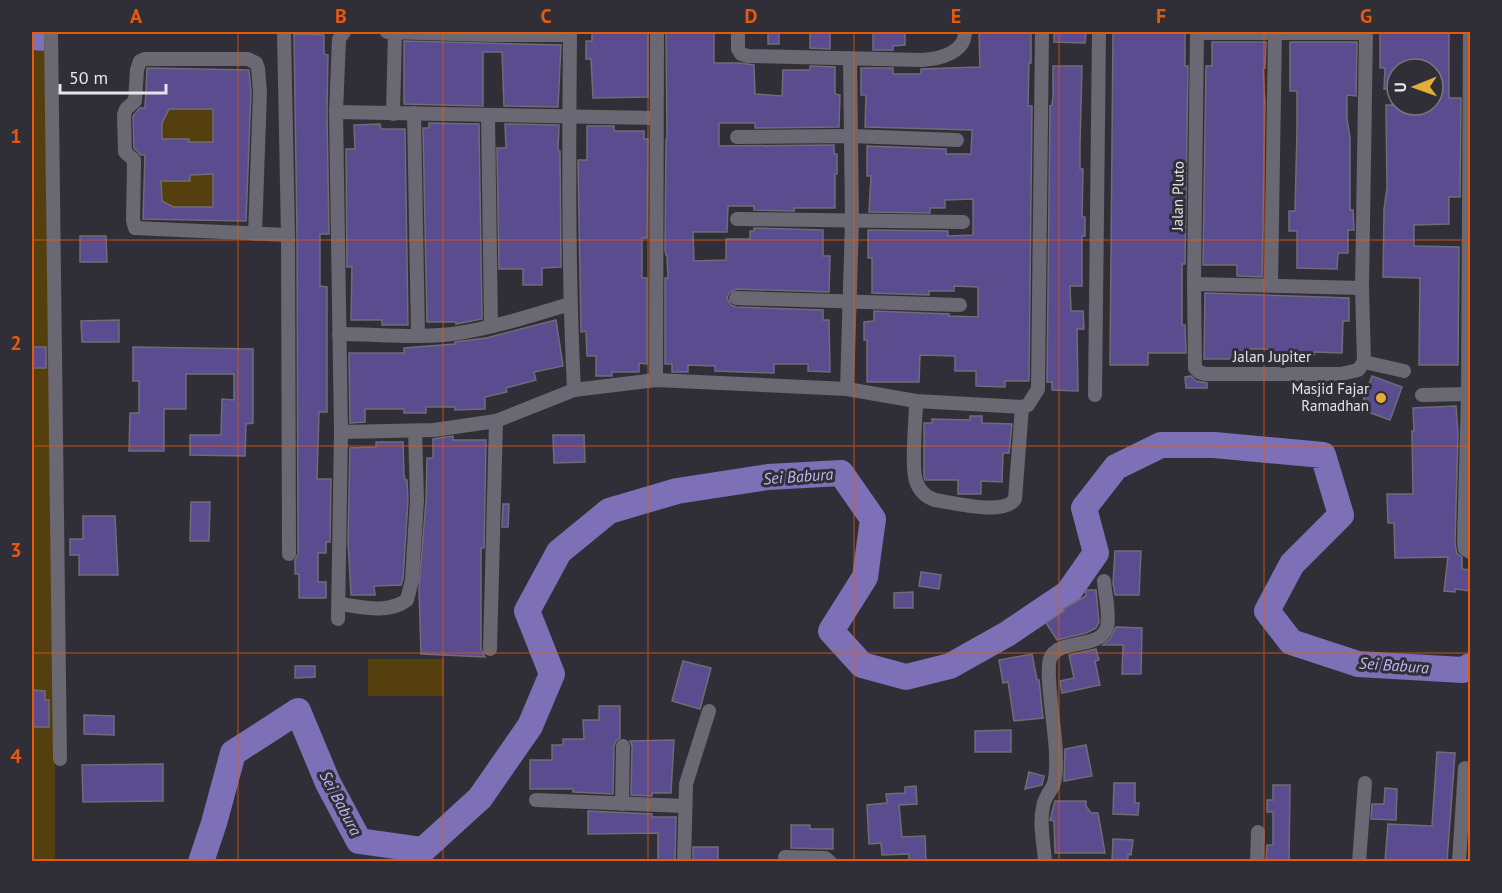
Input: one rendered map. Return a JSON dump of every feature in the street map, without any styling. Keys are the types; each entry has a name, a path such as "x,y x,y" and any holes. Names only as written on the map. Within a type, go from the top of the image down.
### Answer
{"street":[{"path":"51,32 60,759"},
{"path":"284,32 288,235 289,554"},
{"path":"338,619 341,432 336,112 339,39 344,32"},
{"path":"387,32 570,33 570,304 574,390"},
{"path":"393,114 395,32"},
{"path":"656,380 657,32"},
{"path":"738,32 738,49 741,54 748,56 934,59 947,56 958,47 965,38 965,32"},
{"path":"341,432 415,431 496,421 574,390 656,380 847,389 916,401 1022,407 1028,405 1038,389 1042,32"},
{"path":"1095,395 1099,32"},
{"path":"1197,32 1366,32 1361,366 1404,371"},
{"name":"Jalan Pluto","path":"1194,361 1197,32"},
{"path":"1271,285 1275,32"},
{"path":"1470,32 1469,394 1464,543 1465,549 1470,552"},
{"path":"847,389 852,221 850,58"},
{"path":"255,234 260,92 256,63 248,59 145,59 140,61 137,70 135,101 126,109 124,115 125,152 134,160 134,226 136,228 255,234 288,235"},
{"path":"336,112 656,118"},
{"path":"414,113 418,335"},
{"path":"488,115 491,326"},
{"path":"737,137 852,136 957,140"},
{"path":"737,219 963,222"},
{"path":"1194,284 1362,288"},
{"path":"736,298 960,305"},
{"path":"339,334 448,334 491,326 570,304"},
{"name":"Jalan Jupiter","path":"1194,361 1199,372 1205,374 1341,374 1361,366"},
{"path":"1422,395 1469,394"},
{"path":"916,401 915,476 921,490 929,498 935,500 990,507 1011,505 1015,499 1022,407"},
{"path":"490,649 496,421"},
{"path":"340,604 377,608 399,606 407,600 412,580 417,500 415,431"},
{"path":"1045,861 1042,809 1054,784 1056,753 1050,661 1056,651 1092,640 1105,632 1107,625 1104,581"},
{"path":"684,861 685,806 689,771 709,711"},
{"path":"622,804 623,746"},
{"path":"1459,861 1465,768"},
{"path":"1359,861 1365,783"},
{"path":"536,800 685,806"},
{"path":"1257,861 1258,832"},
{"path":"785,857 825,858 830,861"}],"shaded area":[{"path":"32,32 55,32 55,862 32,861"},
{"path":"32,32 44,32 44,51 32,50"},
{"path":"169,109 213,109 213,153 198,142 189,142 189,139 174,139 174,142 162,151 162,123"},
{"path":"213,165 213,207 173,207 162,201 161,168 174,175 174,181 189,181 190,175"},
{"path":"368,659 444,659 444,696 368,696"}],"building":[{"path":"592,32 648,32 648,97 593,98 591,59 586,59 586,41 592,41"},
{"path":"666,32 714,32 714,63 754,65 755,94 782,96 783,70 810,70 810,66 835,67 835,94 840,95 839,127 755,128 755,123 719,123 719,146 834,145 834,154 837,154 835,208 794,208 794,211 754,210 754,206 728,206 727,232 693,232 694,261 726,260 726,239 750,239 750,231 754,231 754,228 823,230 823,256 830,256 829,292 736,289 729,293 727,298 731,305 736,307 823,310 823,320 829,320 830,372 808,371 808,364 774,364 774,373 715,371 715,366 688,365 688,372 672,372 672,364 665,364 665,278 668,278 665,250"},
{"path":"768,32 779,32 779,44 768,44"},
{"path":"810,32 830,32 830,49 810,48"},
{"path":"873,32 905,32 905,45 893,46 893,50 873,50"},
{"path":"979,32 1031,32 1028,106 1032,106 1029,381 1005,381 1005,387 976,386 976,371 955,371 955,356 920,355 919,382 867,382 867,340 864,340 864,322 874,321 874,311 978,317 978,287 954,286 954,291 929,291 929,295 872,293 872,258 868,258 868,230 948,231 948,236 973,235 973,199 945,200 945,208 930,208 930,213 869,212 871,176 867,176 867,146 946,149 946,154 971,154 972,130 865,127 866,95 861,95 861,68 893,68 893,74 921,74 921,69 980,67"},
{"path":"1054,32 1086,32 1085,43 1054,42"},
{"path":"1113,32 1185,32 1185,66 1188,66 1182,325 1185,325 1186,353 1148,353 1148,365 1110,365"},
{"path":"1380,32 1449,32 1449,98 1461,98 1460,197 1449,197 1449,224 1414,225 1414,246 1459,247 1458,365 1419,365 1420,278 1383,277 1384,209 1387,188 1386,117 1445,117 1445,57 1385,57 1385,68 1380,68"},
{"path":"294,34 324,35 324,54 328,55 329,234 320,234 320,286 327,287 327,412 319,412 317,479 331,479 330,542 326,542 326,553 318,553 318,582 326,582 326,598 299,598 299,574 295,574 295,560 298,554"},
{"path":"404,41 561,45 558,107 504,106 502,52 483,52 483,106 404,104"},
{"path":"1212,42 1266,42 1265,68 1263,68 1265,103 1262,277 1237,276 1237,265 1203,265 1206,66 1212,66"},
{"path":"1290,42 1357,42 1356,96 1347,95 1350,137 1350,210 1353,210 1354,230 1348,230 1348,253 1338,253 1337,269 1297,268 1297,231 1289,231 1289,211 1295,211 1297,130 1297,91 1290,91"},
{"path":"1053,66 1082,66 1080,169 1083,169 1082,217 1085,217 1085,236 1082,236 1082,286 1070,286 1071,311 1083,311 1084,329 1077,329 1078,391 1052,390 1052,382 1047,382 1050,106 1053,97"},
{"path":"147,68 249,70 251,92 246,221 143,219 145,155 141,155 134,148 133,116 140,108 145,108","holes":["169,109 213,109 213,142 162,139 162,123","213,174 213,207 173,207 162,201 161,181 190,181 190,175"]},
{"path":"429,123 479,124 482,319 456,324 456,322 427,322 423,128 429,128"},
{"path":"380,124 381,129 405,129 408,325 382,325 382,320 351,320 352,267 347,267 346,149 355,149 354,125"},
{"path":"505,124 559,125 561,267 542,268 542,285 523,285 523,269 499,269 497,148 506,148"},
{"path":"587,126 614,126 614,131 644,131 644,139 648,139 647,238 642,238 642,278 647,278 647,364 639,363 639,372 612,372 612,376 596,376 596,356 587,356 586,331 581,332 578,160 587,160"},
{"path":"80,236 106,236 107,262 80,262"},
{"path":"1205,293 1349,298 1349,321 1343,321 1342,353 1314,352 1314,355 1292,354 1292,357 1272,357 1272,349 1248,349 1248,359 1204,359"},
{"path":"119,320 119,342 82,342 81,321"},
{"path":"556,320 563,366 534,372 536,380 506,388 507,392 485,397 485,409 455,410 455,407 426,407 426,413 404,413 404,409 365,409 365,422 350,423 349,353 404,353 404,348 455,344 455,342 486,338"},
{"path":"32,347 46,347 46,368 32,368"},
{"path":"133,347 253,349 253,423 246,424 245,456 190,455 190,435 221,435 222,399 234,400 234,374 186,374 186,409 164,409 164,451 129,451 130,413 139,413 139,381 133,381"},
{"path":"1191,376 1196,381 1207,383 1207,388 1186,388 1185,377"},
{"name":"Masjid Fajar Ramadhan","path":"1372,376 1402,387 1390,420 1360,409"},
{"path":"1456,406 1458,433 1455,544 1457,554 1462,557 1462,569 1470,570 1470,591 1455,589 1455,592 1444,591 1448,557 1395,558 1394,523 1388,523 1387,494 1413,494 1413,408"},
{"path":"970,416 982,416 982,423 1012,424 1009,453 1003,453 1002,482 981,481 981,494 958,494 958,480 925,480 924,423 932,423 932,419 970,420"},
{"path":"553,435 584,435 585,462 554,463"},
{"path":"453,436 453,440 486,440 484,548 481,548 481,649 485,657 421,654 419,588 427,458 433,458 433,439"},
{"path":"376,442 403,442 408,500 403,579 401,585 374,586 375,595 351,595 348,541 350,448 376,447"},
{"path":"191,502 210,502 209,541 190,541"},
{"path":"503,504 509,504 508,527 502,527"},
{"path":"83,516 115,516 118,575 79,575 79,555 70,555 70,539 83,539"},
{"path":"1115,551 1141,551 1139,595 1115,595 1113,583"},
{"path":"921,572 941,575 939,589 919,586"},
{"path":"1085,590 1096,590 1099,622 1096,628 1086,633 1057,640 1046,623 1064,611 1063,609 1086,596"},
{"path":"913,592 913,608 894,608 894,593"},
{"path":"1116,627 1142,628 1141,674 1122,674 1123,645 1103,645 1110,639"},
{"path":"1096,649 1099,660 1095,661 1100,685 1062,693 1060,681 1074,678 1069,655"},
{"path":"1032,654 1037,680 1039,680 1043,718 1014,721 1008,682 1003,683 999,660"},
{"path":"683,661 711,668 700,709 672,701"},
{"path":"295,666 315,666 315,677 295,678"},
{"path":"32,690 45,691 45,700 49,700 49,727 32,727"},
{"path":"599,706 620,706 620,738 614,746 613,794 573,792 573,789 530,789 530,760 552,760 552,745 563,745 563,739 584,739 583,720 599,720"},
{"path":"84,715 114,716 114,735 84,734"},
{"path":"1011,730 1011,752 975,752 975,731"},
{"path":"674,740 671,793 652,793 652,796 631,795 632,746 630,741"},
{"path":"1086,745 1092,776 1064,781 1065,749"},
{"path":"1437,752 1455,753 1447,861 1385,861 1388,824 1432,826"},
{"path":"163,764 163,801 83,802 82,765"},
{"path":"1029,772 1044,776 1042,785 1025,789"},
{"path":"1114,783 1135,783 1135,803 1139,803 1138,815 1113,814"},
{"path":"1273,785 1290,785 1289,861 1266,861 1267,845 1273,845 1273,812 1267,812 1267,800 1273,800"},
{"path":"916,786 917,804 899,805 902,837 925,836 926,861 909,861 909,854 882,855 881,843 869,844 867,805 887,803 886,794 905,793 905,787"},
{"path":"1385,788 1397,789 1396,820 1371,819 1372,804 1384,804"},
{"path":"1055,801 1086,801 1086,806 1091,813 1098,813 1105,853 1055,853 1054,821 1050,820"},
{"path":"588,811 676,817 675,861 658,861 658,833 588,834"},
{"path":"791,825 810,825 810,829 833,829 833,849 791,848"},
{"path":"1113,839 1133,840 1128,861 1112,861"},
{"path":"693,847 718,847 718,861 693,861"}],"waterway":[{"name":"Sei Babura","path":"201,862 233,753 298,711 328,783 359,841 423,850 480,798 530,726 552,674 527,611 559,552 609,511 677,491 768,477 841,473 873,519 865,577 831,631 862,665 906,677 950,666 1007,634 1068,593 1096,553 1084,508 1116,467 1161,445 1214,445 1323,455 1341,515 1292,564 1267,611 1291,642 1358,664 1463,670 1470,666"}],"place":[{"name":"Masjid Fajar Ramadhan","path":"1381,398"}]}
